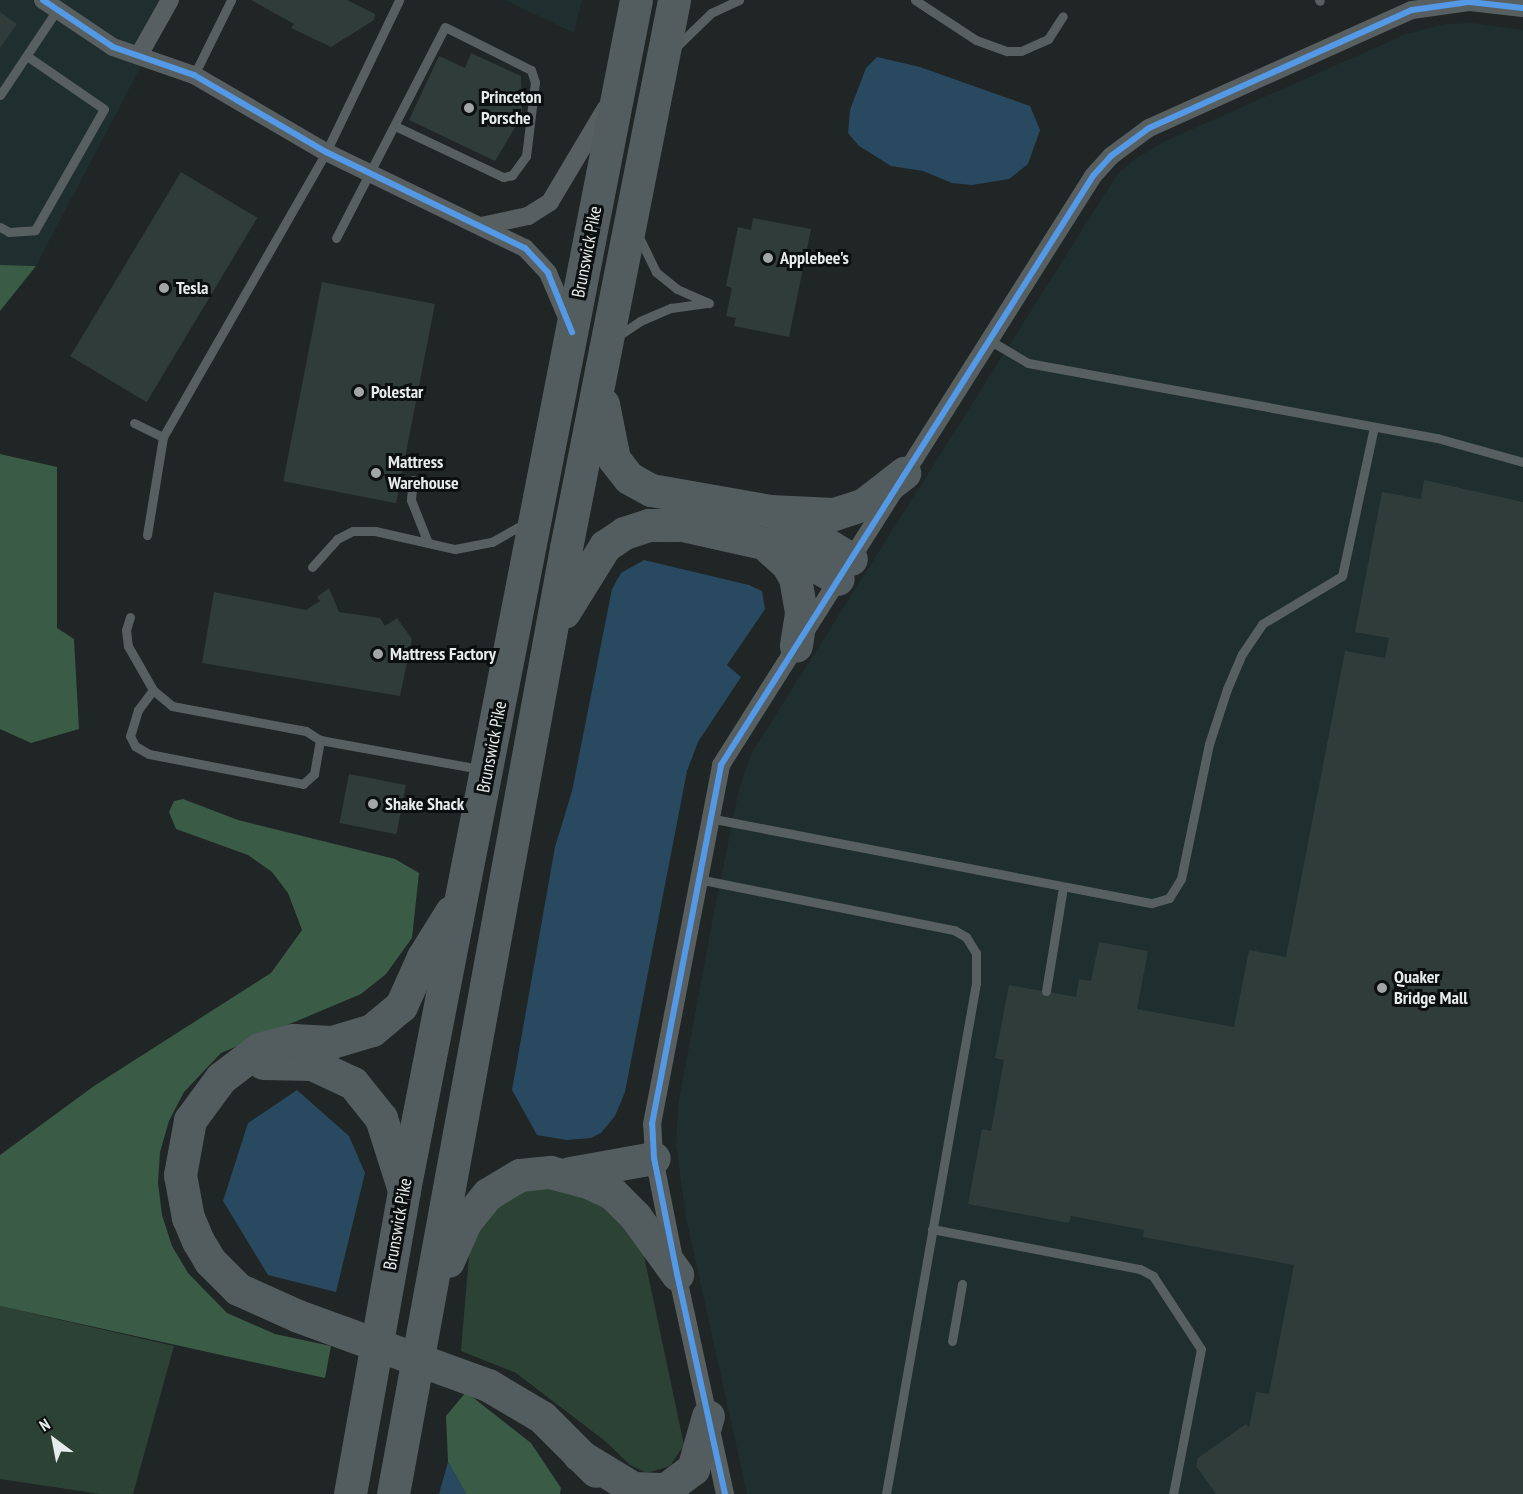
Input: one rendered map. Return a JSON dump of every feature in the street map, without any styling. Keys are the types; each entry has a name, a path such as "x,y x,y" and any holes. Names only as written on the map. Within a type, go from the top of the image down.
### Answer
{"highway":[{"path":"612,0 620,84"},
{"name":"Brunswick Pike","path":"350,1494 404,1190 636,0"},
{"name":"Brunswick Pike","path":"393,1494 550,637 674,0"},
{"path":"606,358 607,436 614,459 629,478 651,490 766,526 819,536 845,569"},
{"path":"550,637 595,559 610,543 634,529 673,524 766,526 845,512 875,497 904,473"},
{"path":"766,526 795,578 801,613 796,646"},
{"path":"463,893 423,957 401,1006 372,1030 332,1042 292,1040 271,1044 245,1056 209,1091 190,1120 181,1155 180,1175 188,1218 210,1261 224,1278 252,1296 298,1316 488,1385 542,1417 618,1494"},
{"path":"209,1091 235,1072 271,1062 305,1062 334,1071 361,1091 377,1111 404,1190"},
{"path":"424,1318 465,1222 488,1194 520,1175 562,1173 654,1158"},
{"path":"562,1173 612,1193 635,1216 677,1274"},
{"path":"579,1455 633,1488 666,1489 693,1469 708,1416"},
{"path":"579,1455 593,1494"}],"street":[{"path":"139,55 170,0"},
{"path":"725,1494 654,1158 655,1100 721,765 1094,176 1130,140 1162,122 1400,15 1444,2 1502,2 1523,8"},
{"path":"50,5 113,46 194,75 326,152 481,226 537,258 559,292 572,332"},
{"path":"481,226 528,216 550,202 620,84"}],"lane":[{"path":"194,75 231,0"},
{"path":"147,535 163,436 326,152 399,0"},
{"path":"662,62 700,21 739,0"},
{"path":"915,0 976,40 1007,51 1021,51 1048,39 1064,16"},
{"path":"0,95 27,56 50,5"},
{"path":"336,238 371,175 395,126 445,27 531,70 535,82 526,156 512,175 502,177 395,126"},
{"path":"0,227 9,232 35,230 104,109 27,56"},
{"path":"606,358 640,321 671,308 709,303 677,290 656,272 632,223"},
{"path":"989,340 1032,364 1437,438 1523,462"},
{"path":"134,423 163,436"},
{"path":"709,818 1152,903 1169,898 1177,890 1209,744 1227,689 1242,654 1262,624 1342,576 1374,427"},
{"path":"413,480 411,500 428,543"},
{"path":"312,567 337,540 353,531 375,531 428,543 471,548 492,542 537,516"},
{"path":"130,617 126,630 128,646 153,690 172,706 306,731 320,740 487,771"},
{"path":"153,690 138,710 130,736 135,746 149,754 303,784 314,774 320,740"},
{"path":"697,879 949,929 972,945 978,971 886,1494"},
{"path":"1046,992 1063,887"},
{"path":"932,1229 1140,1269 1153,1276 1202,1349 1173,1494"},
{"path":"952,1341 962,1284"}],"shaded area":[{"path":"0,0 176,0 36,266 0,265"},
{"path":"505,0 582,0 574,33"},
{"name":"Quaker Bridge Mall","path":"1473,23 1523,30 1523,1494 747,1494 686,1218 676,1145 678,1105 714,912 739,789 751,754 1116,176 1133,160 1163,142 1406,34 1444,24"}],"green space":[{"path":"0,265 36,266 0,311"},
{"path":"0,454 57,467 57,628 74,639 79,729 31,743 0,729"},
{"path":"183,799 238,820 395,859 419,873 412,938 386,974 361,994 221,1053 184,1092 169,1121 160,1152 158,1183 162,1215 172,1246 188,1273 227,1313 275,1334 331,1346 325,1378 0,1306 0,1155 94,1086 271,973 302,930 288,893 272,872 248,855 176,829 169,812 174,801"},
{"path":"528,1180 595,1189 642,1246 684,1445 670,1466 647,1473 630,1465 605,1441 516,1373 461,1351 471,1231"},
{"path":"0,1306 174,1346 133,1494 100,1494 0,1479"},
{"path":"466,1392 531,1443 561,1488 560,1494 466,1494 448,1462 446,1416"}],"water":[{"path":"877,57 920,67 1030,106 1040,130 1028,164 1009,179 972,185 952,183 923,171 891,166 859,146 848,133 850,110 866,68"},
{"path":"644,560 749,585 762,591 765,609 727,665 741,677 698,742 687,771 625,1092 615,1116 601,1133 591,1138 567,1140 537,1135 512,1090 555,847 572,791 612,589 621,573"},
{"path":"297,1090 349,1136 365,1173 336,1292 268,1275 223,1201 248,1123"},
{"path":"448,1462 466,1494 439,1494"}],"building":[{"path":"251,0 347,0 375,14 374,20 331,47 291,28 294,24"},
{"path":"0,12 17,24 0,48"},
{"name":"Princeton Porsche","path":"471,53 521,76 522,116 495,161 409,120 439,56 465,68"},
{"name":"Tesla","path":"181,172 257,218 147,402 70,356"},
{"name":"Applebee's","path":"753,218 811,229 789,337 734,326 736,318 726,316 732,288 726,286 738,227 751,230"},
{"name":"Polestar","path":"322,282 435,304 396,503 283,481"},
{"name":"Quaker Bridge Mall","path":"1424,480 1523,502 1523,1494 1216,1494 1196,1466 1198,1458 1246,1424 1249,1428 1256,1392 1269,1394 1294,1265 1143,1237 1144,1230 1071,1216 1069,1223 968,1204 982,1129 991,1131 1004,1060 995,1058 1009,985 1076,997 1079,979 1091,981 1099,942 1148,951 1137,1009 1234,1027 1249,950 1286,957 1345,651 1385,658 1389,638 1355,632 1382,492 1421,499"},
{"path":"329,588 339,612 380,618 385,626 397,618 412,639 400,696 202,663 214,592 306,610 320,601 317,597"},
{"name":"Shake Shack","path":"349,774 406,785 396,834 339,823"}],"cycle path":[{"path":"43,0 113,47 194,75 326,152 525,248 548,273 572,332"},
{"path":"725,1494 654,1158 652,1124 721,765 1093,176 1111,156 1149,128 1412,10 1470,2 1523,8"}],"place":[{"name":"Princeton Porsche","path":"469,108"},
{"name":"Applebee's","path":"768,258"},
{"name":"Tesla","path":"164,288"},
{"name":"Polestar","path":"359,392"},
{"name":"Mattress Warehouse","path":"376,473"},
{"name":"Mattress Factory","path":"378,654"},
{"name":"Shake Shack","path":"373,804"},
{"name":"Quaker Bridge Mall","path":"1382,988"}]}
